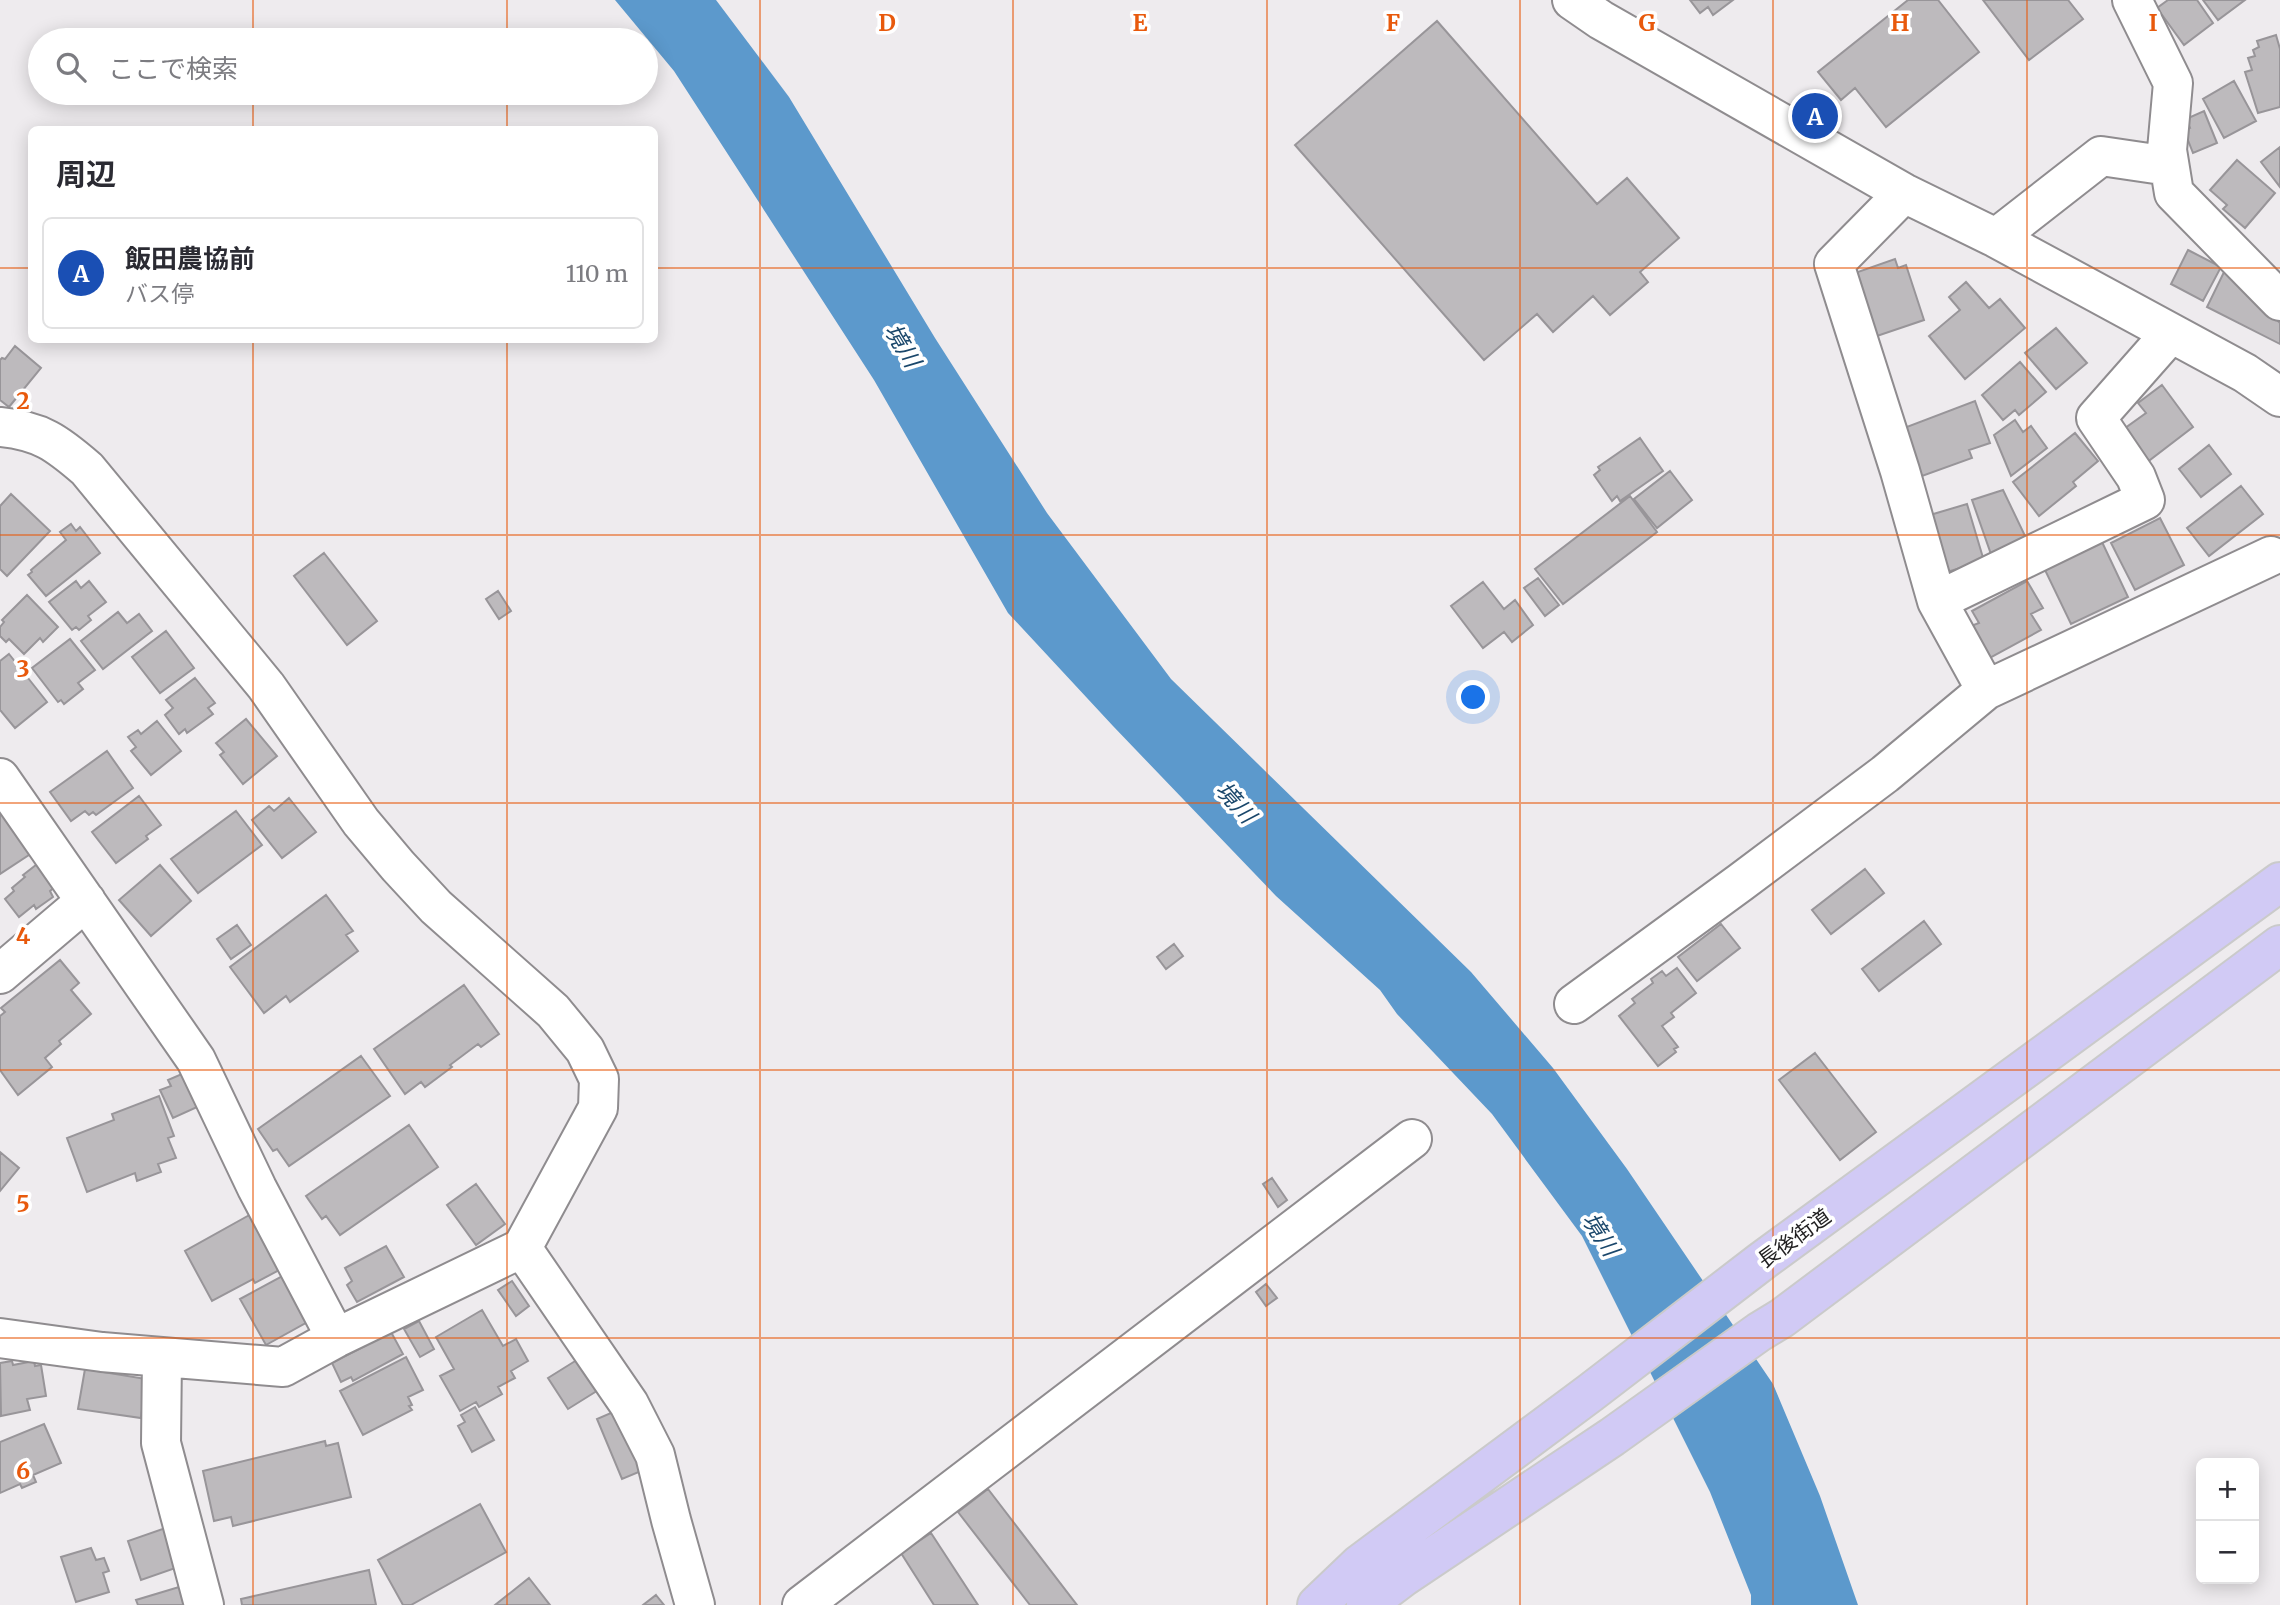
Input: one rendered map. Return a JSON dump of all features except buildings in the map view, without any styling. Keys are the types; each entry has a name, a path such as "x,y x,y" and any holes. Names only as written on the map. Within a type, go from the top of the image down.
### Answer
{"main road":[{"name":"長後街道","path":"1317,1605 1360,1564 1745,1274 2280,883"},
{"path":"1366,1605 1782,1318 2280,945"}],"street":[{"path":"2132,0 2173,83 2167,150 2174,193 2280,301"},
{"path":"1599,7 1904,193 1996,238 2245,373 2280,397"},
{"path":"1996,238 2101,156 2169,166"},
{"path":"1904,193 1834,264 1900,471 1937,601 1986,690"},
{"path":"1937,601 2145,500 2136,477 2096,418 2171,333"},
{"path":"0,1338 102,1352 283,1367 336,1338 522,1248 598,1108 599,1079 585,1050 553,1011 436,907 361,822 266,686 87,469 56,442 8,438"},
{"path":"1574,1004 1885,774 1986,690 2271,556"},
{"path":"0,778 196,1060 257,1188 336,1338"},
{"path":"0,974 86,901"},
{"path":"802,1605 1412,1139"},
{"path":"522,1248 629,1404 656,1455 695,1605"},
{"path":"162,1357 161,1443 204,1605"}],"water":[{"name":"境川","path":"615,0 716,0 789,97 935,338 1047,513 1171,679 1471,972 1553,1068 1627,1169 1773,1384 1820,1496 1858,1605 1751,1605 1751,1595 1710,1492 1582,1236 1492,1114 1397,1014 1380,990 1276,896 1008,613 874,380 674,71 658,52 658,28 638,28"}],"place":[{"name":"飯田農協前","path":"1815,116"}]}
